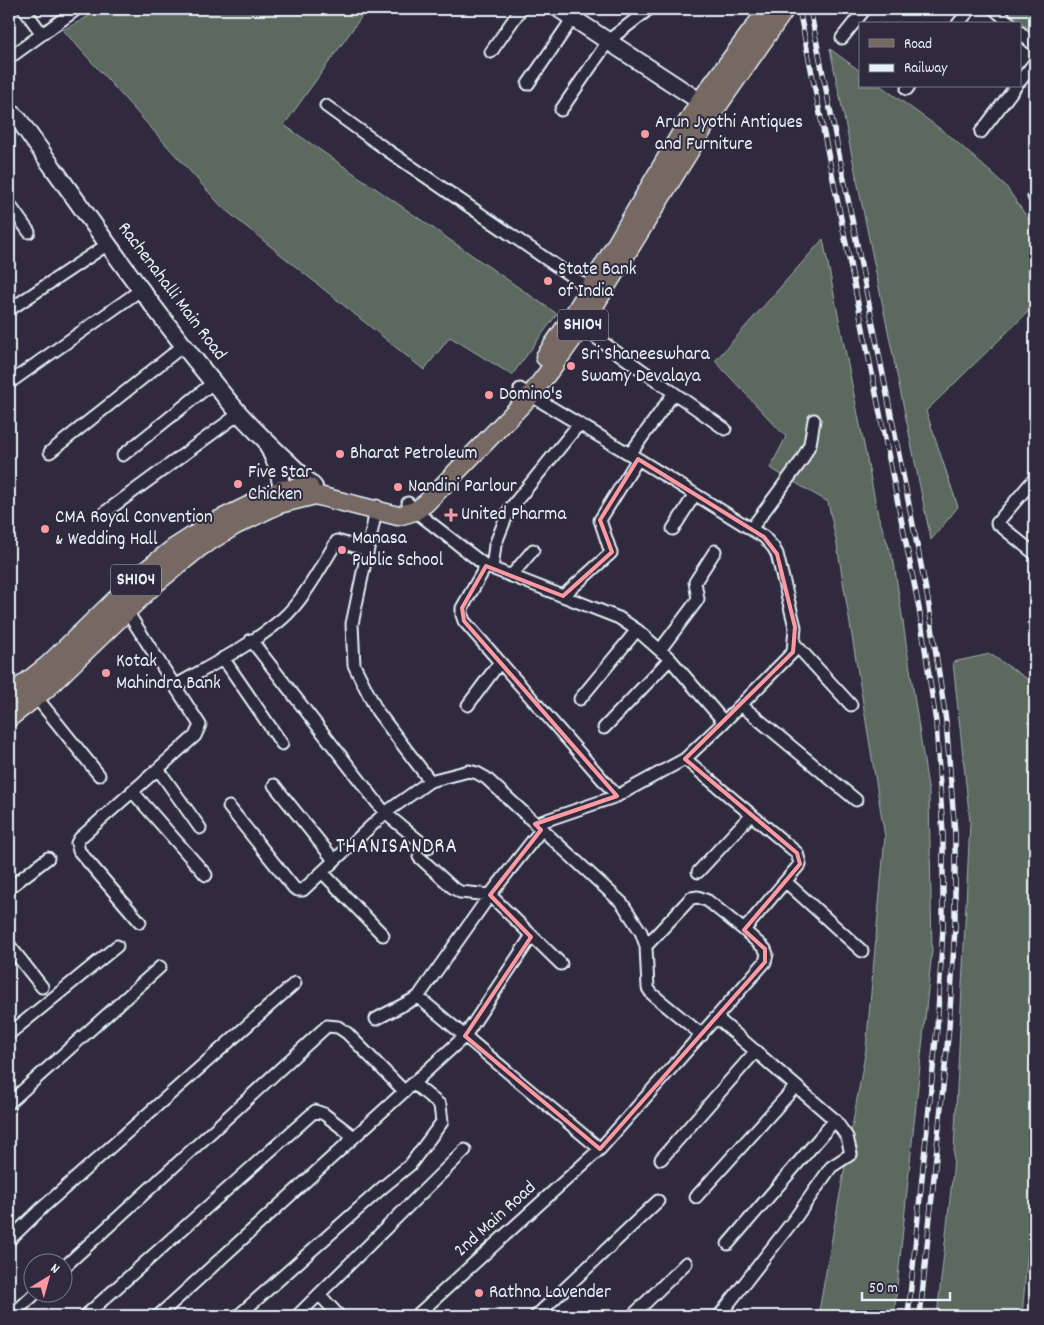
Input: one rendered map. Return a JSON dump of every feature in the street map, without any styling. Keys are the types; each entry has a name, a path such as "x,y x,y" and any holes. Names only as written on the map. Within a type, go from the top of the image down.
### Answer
{"main road":[{"name":"SH104","path":"525,393 768,9"},
{"name":"SH104","path":"412,507 426,504 581,327 707,106 785,9"},
{"name":"SH104","path":"9,696 122,605 157,582 200,547 282,497 315,491"},
{"path":"315,491 377,507 398,516 412,507"},
{"name":"SH104","path":"9,718 36,697 122,605"}],"street":[{"path":"24,9 42,34"},
{"path":"9,58 77,9"},
{"path":"491,52 521,9"},
{"path":"559,9 707,106"},
{"path":"562,110 609,40 648,9"},
{"path":"842,38 866,9"},
{"path":"960,22 970,9"},
{"path":"994,9 1009,22"},
{"path":"528,84 573,18"},
{"path":"1022,34 1035,46"},
{"path":"1022,78 1035,62"},
{"path":"981,132 1014,88"},
{"path":"326,106 387,150 590,288"},
{"name":"Rachenahalli Main Road","path":"9,111 19,120 108,244 184,345 240,414 315,491"},
{"path":"9,204 29,232"},
{"path":"9,310 108,244"},
{"path":"9,382 142,289"},
{"path":"581,327 725,429"},
{"path":"50,452 184,345"},
{"path":"123,454 214,382"},
{"path":"376,1020 418,996 538,827 617,796 685,760 793,652 794,627 777,554 764,537 634,456 525,393"},
{"path":"563,596 611,553 600,520 634,456 674,393"},
{"path":"104,513 240,414"},
{"path":"750,529 802,460 810,444 814,420"},
{"path":"579,424 509,510 495,545 489,568 462,608 462,615 464,621 617,796"},
{"path":"266,439 278,468 282,497"},
{"path":"1035,478 997,523 1035,554"},
{"path":"673,529 695,494"},
{"path":"377,507 352,624 354,665 377,711 430,781"},
{"path":"412,507 489,568 619,618 637,630 670,659 724,722"},
{"path":"175,686 223,658 283,618 302,595 337,541 367,550"},
{"path":"511,576 533,550"},
{"path":"660,650 698,599 695,582 716,551"},
{"path":"122,605 200,725 195,736 80,838 77,844 79,851 140,922"},
{"path":"580,699 637,630"},
{"path":"251,640 385,814 428,848"},
{"path":"794,644 851,705"},
{"path":"223,658 282,744"},
{"path":"604,728 670,659"},
{"path":"468,705 500,662"},
{"path":"36,697 99,774"},
{"path":"741,705 856,800"},
{"path":"685,760 797,852 800,864 744,930"},
{"path":"158,769 200,828"},
{"path":"229,807 294,888 304,890 385,814 430,781 470,771 486,778 622,903 641,932 646,946 648,988 652,994 702,1035 765,962 767,954 765,949 744,930 708,902 698,897 691,898 646,946"},
{"path":"274,785 334,860"},
{"path":"132,791 206,875"},
{"path":"698,872 751,815"},
{"path":"419,857 460,892 490,895 531,937 561,964"},
{"path":"9,888 48,858"},
{"path":"322,872 383,935"},
{"path":"786,882 862,951"},
{"path":"158,1316 465,1036 531,937"},
{"path":"9,945 42,986"},
{"path":"9,1034 117,946"},
{"path":"9,1103 160,967"},
{"path":"9,1240 42,1208 295,983"},
{"path":"418,996 600,1150"},
{"path":"717,1018 835,1120 847,1137 851,1154 832,1167 720,1315"},
{"path":"72,1260 327,1026 338,1027 348,1033 408,1087 440,1105 442,1122 410,1165 238,1316"},
{"name":"2nd Main Road","path":"416,1316 600,1150 702,1035"},
{"path":"661,1159 756,1051"},
{"path":"696,1198 796,1086"},
{"path":"85,1316 315,1111 324,1114 354,1137"},
{"path":"728,1244 835,1120"},
{"path":"296,1316 465,1150"},
{"path":"536,1316 658,1201"},
{"path":"632,1316 686,1263"},
{"path":"319,1294 340,1316"},
{"path":"11,1316 26,1302"}],"highlighted area":[{"path":"638,459 764,537 777,554 795,627 793,652 685,759 797,853 800,864 744,930 765,949 765,962 600,1149 465,1036 531,937 490,895 541,830 535,824 617,796 464,621 462,608 486,566 563,596 612,552 600,520"}],"green space":[{"path":"102,9 367,9 284,125 557,314 512,375 450,337 424,370 223,208 63,30"},
{"path":"1006,9 1035,9 1035,34"},
{"path":"830,49 859,70 859,88 884,88 950,136 1005,185 1035,229 1035,305 926,411 958,507 931,540"},
{"path":"823,239 878,515 894,563 929,794 932,951 894,1316 815,1316 819,1311 866,1049 885,837 837,545 828,502 770,468 786,437 715,361"},
{"path":"990,654 1035,684 1035,1207 1032,1204 1022,1316 937,1316 953,1171 970,822 953,662"}],"railway":[{"path":"799,9 919,608 936,722 943,834 943,928 937,1029 908,1316"},
{"path":"810,9 928,600 946,721 955,834 955,927 949,1027 920,1316"}],"place":[{"name":"Arun Jyothi Antiques and Furniture","path":"645,134"},
{"name":"State Bank of India","path":"548,281"},
{"name":"Sri Shaneeswhara Swamy Devalaya","path":"571,366"},
{"name":"Domino's","path":"489,395"},
{"name":"Bharat Petroleum","path":"340,454"},
{"name":"Five Star Chicken","path":"238,484"},
{"name":"Nandini Parlour","path":"398,487"},
{"name":"United Pharma","path":"451,515"},
{"name":"CMA Royal Convention & Wedding Hall","path":"45,529"},
{"name":"Manasa Public School","path":"342,550"},
{"name":"Kotak Mahindra Bank","path":"106,673"},
{"name":"Rathna Lavender","path":"479,1293"}],"district":[{"name":"THANISANDRA","path":"397,848"}]}
